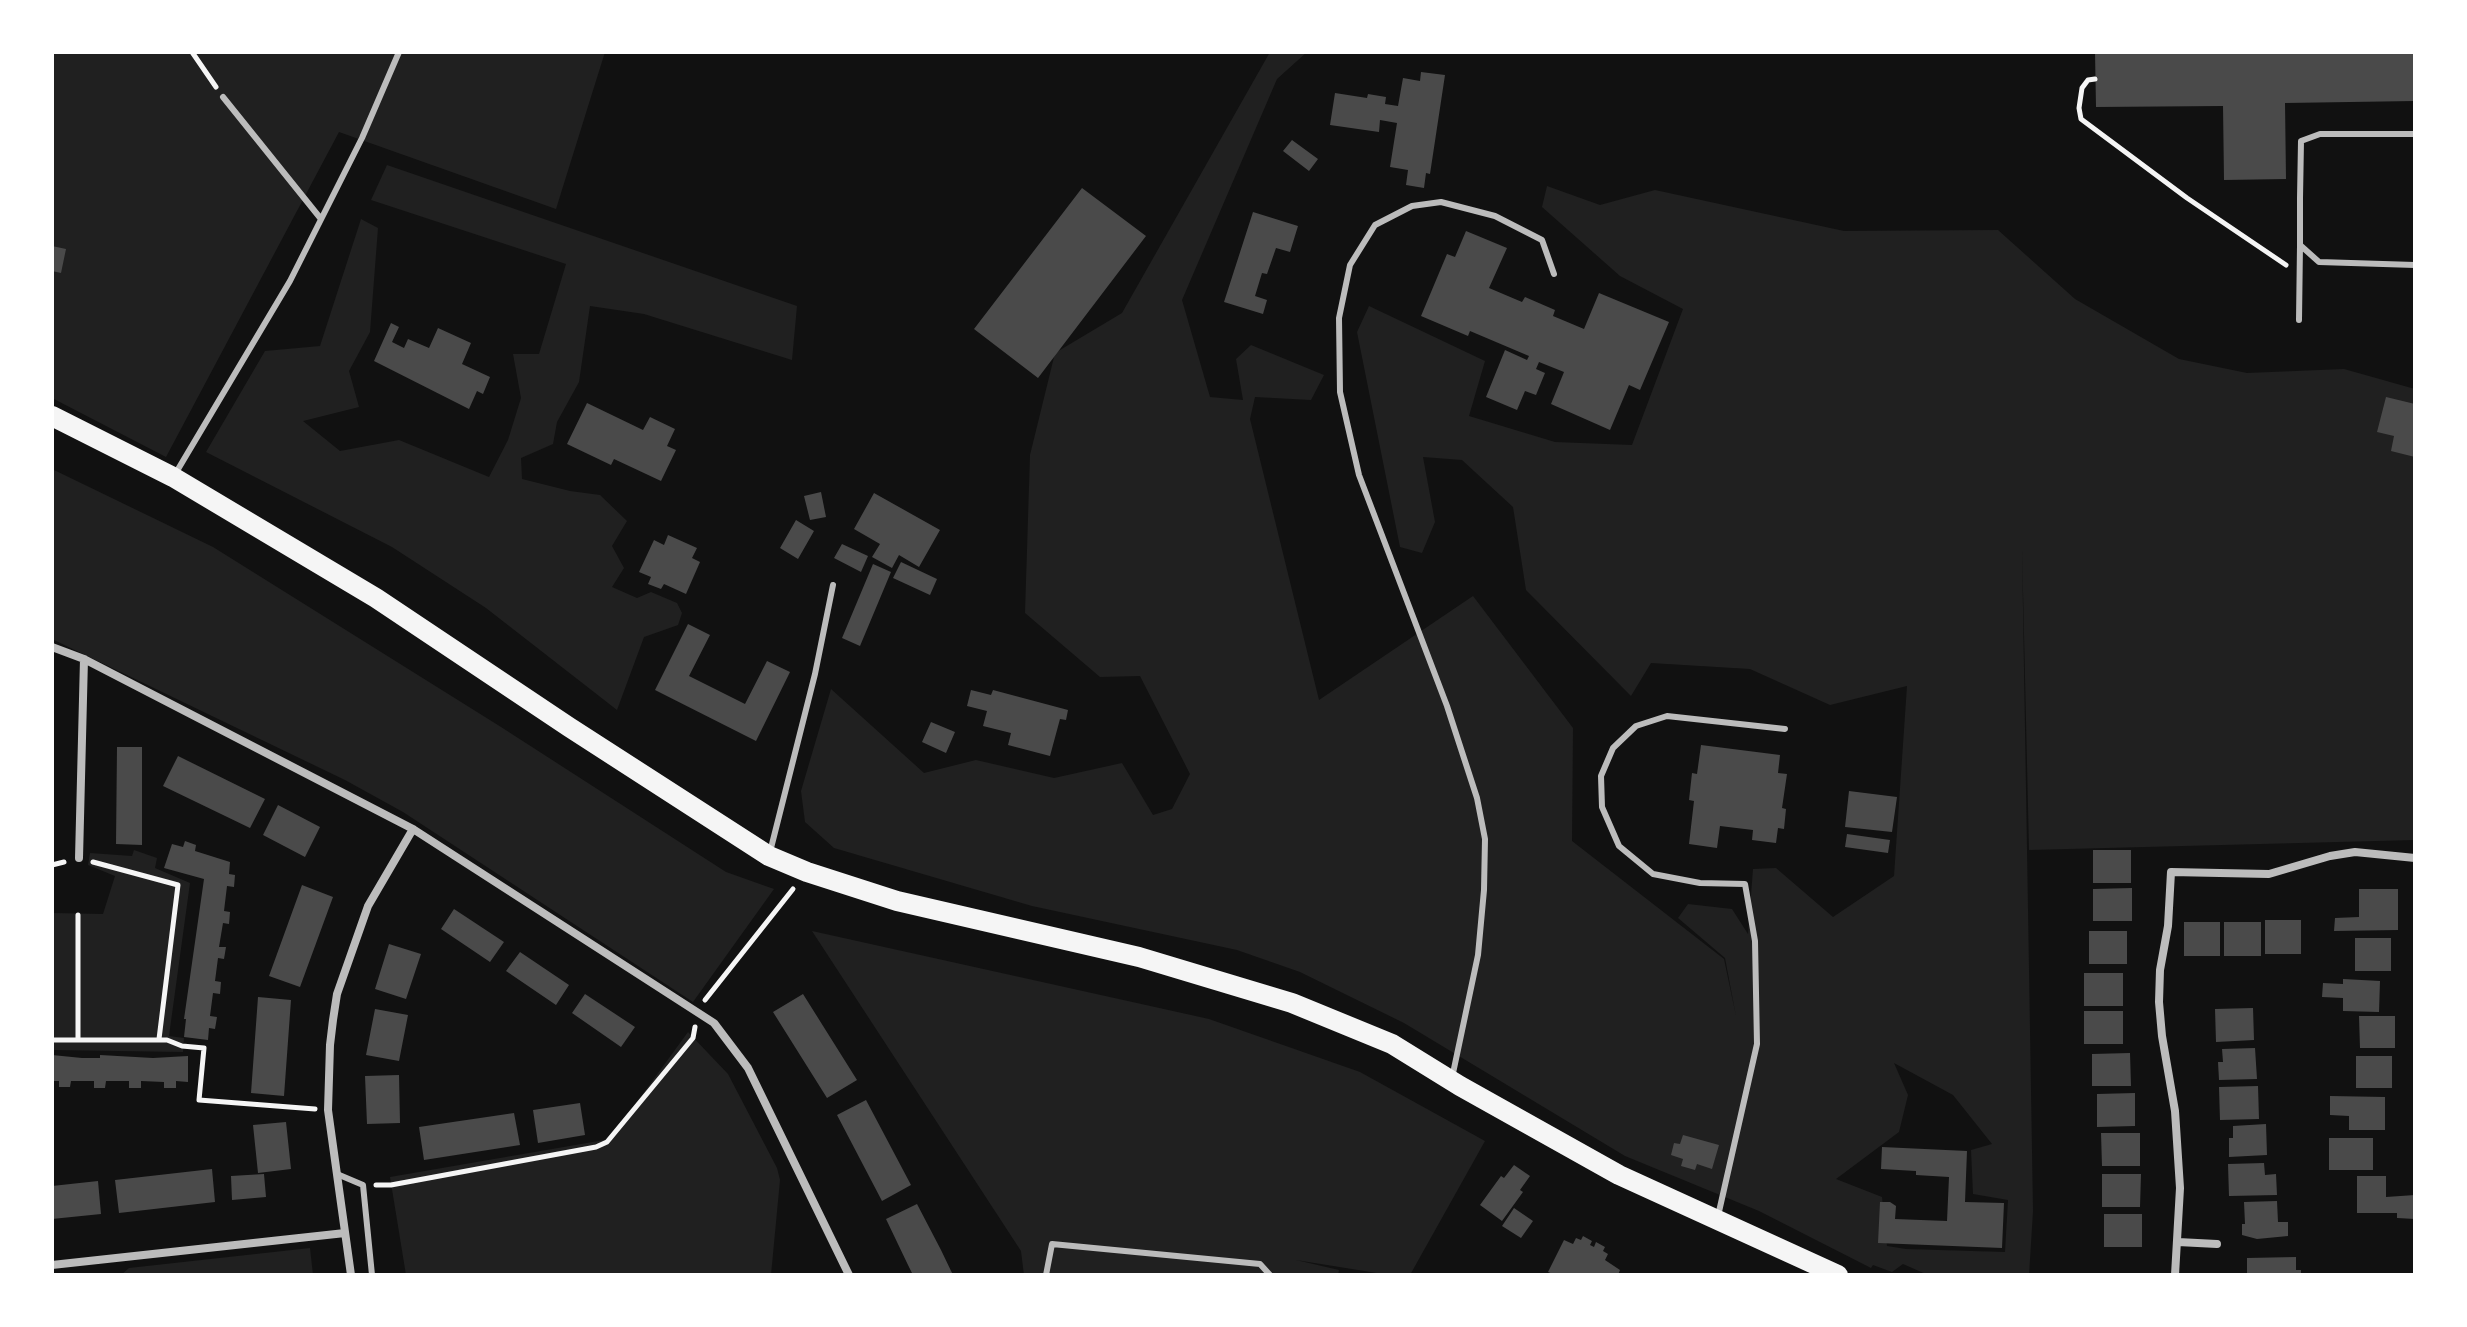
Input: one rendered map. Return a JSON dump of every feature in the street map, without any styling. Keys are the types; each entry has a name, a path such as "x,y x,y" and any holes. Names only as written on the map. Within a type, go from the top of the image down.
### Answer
{"main road":[{"path":"52,416 173,477 376,598 769,856 807,872 897,901 1139,957 1292,1003 1392,1044 1451,1081 1619,1175 1838,1275"}],"street":[{"path":"52,647 84,659 413,829 714,1023 748,1068 849,1275"},
{"path":"79,858 84,659"},
{"path":"351,1275 328,1110 330,1045 342,979 368,906 413,829"},
{"path":"2175,1275 2180,1188 2175,1111 2159,1002 2171,872 2269,874 2355,852 2415,858"},
{"path":"52,1265 345,1233"},
{"path":"2178,1242 2217,1244"}],"lane":[{"path":"173,477 290,281 362,138 399,52"},
{"path":"223,97 321,219"},
{"path":"2299,320 2301,141 2320,134 2415,134"},
{"path":"1451,1081 1478,955 1485,839 1477,798 1447,706 1359,475 1340,392 1339,318 1350,265 1375,225 1412,206 1441,202 1495,216 1542,240 1554,274"},
{"path":"2300,245 2319,262 2415,265"},
{"path":"769,856 815,674 833,585"},
{"path":"1718,1219 1757,1044 1755,941 1745,884 1700,883 1653,874 1619,846 1602,807 1601,776 1613,748 1636,726 1667,716 1785,729"},
{"path":"337,1174 363,1185 372,1275"},
{"path":"1046,1275 1052,1244 1260,1264 1270,1275"}],"path":[{"path":"192,52 223,97"},
{"path":"2095,79 2088,80 2082,88 2081,119 2187,198 2300,275"},
{"path":"79,858 178,885 159,1039"},
{"path":"363,1185 391,1185 596,1147 607,1142 693,1038 697,1011 807,872"},
{"path":"78,915 78,1039"},
{"path":"52,1040 159,1039 204,1048 199,1100 328,1110"}],"shaded area":[{"path":"52,52 605,52 556,209 339,132 166,457 52,398"},
{"path":"1270,52 1307,52 1277,79 1182,300 1210,397 1243,400 1236,359 1251,345 1324,375 1311,400 1255,397 1250,419 1319,700 1473,596 1573,728 1572,841 1724,959 1736,1016 1725,958 1678,918 1688,904 1732,909 1748,934 1753,869 1776,868 1833,917 1894,876 1907,686 1830,705 1750,669 1651,663 1631,696 1526,590 1513,507 1462,460 1423,457 1435,522 1422,553 1400,547 1357,332 1369,306 1485,361 1469,416 1555,442 1632,445 1683,309 1620,276 1542,207 1547,186 1600,205 1655,190 1844,231 1998,230 2075,299 2179,359 2247,373 2344,369 2415,389 2415,840 2029,850 2022,548 2033,1211 2029,1275 1928,1275 1903,1264 1892,1272 1873,1265 1871,1268 1759,1211 1625,1156 1404,1023 1300,972 1237,950 1032,906 834,848 805,822 801,791 831,689 924,773 976,760 1054,778 1122,763 1153,815 1172,809 1190,774 1140,676 1100,677 1025,613 1030,455 1055,353 1122,313","holes":["1894,1063 1953,1095 1992,1144 1971,1150 1973,1194 2008,1200 2005,1252 1887,1246 1882,1197 1836,1179 1899,1132 1908,1095"]},
{"path":"387,165 797,306 792,360 644,314 590,306 579,382 557,422 553,444 521,458 522,479 600,495 627,521 612,546 624,568 612,587 637,598 651,592 677,603 682,613 678,625 644,637 617,710 486,608 392,547 206,452 265,351 320,346 361,219 378,228 370,332 349,371 359,407 303,421 340,451 399,440 489,477 508,440 521,398 513,354 539,354 566,264 371,200"},
{"path":"52,469 213,547 726,872 774,889 693,1002 403,812 345,780 52,639"},
{"path":"134,850 157,858 155,868 190,883 169,1036 184,1038 183,1052 52,1050 52,913 103,914 115,876 88,865 90,853 132,856"},
{"path":"812,931 1209,1019 1360,1072 1485,1141 1410,1275 1389,1275 1296,1260 1339,1270 1338,1275 1024,1275 1021,1251"},
{"path":"688,1032 728,1074 777,1168 780,1180 771,1275 406,1275 390,1177 610,1139"},
{"path":"310,1248 313,1275 121,1275 129,1268"}],"building":[{"path":"2095,52 2415,52 2415,101 2285,103 2286,179 2224,180 2223,106 2096,107"},
{"path":"1421,72 1445,75 1430,174 1426,173 1424,188 1406,185 1408,170 1390,167 1397,123 1380,120 1379,132 1330,125 1335,93 1367,98 1368,94 1386,97 1385,104 1398,106 1403,78 1420,81"},
{"path":"1292,140 1318,159 1309,171 1283,151"},
{"path":"1082,188 1146,236 1038,378 974,329"},
{"path":"1253,212 1298,226 1290,252 1276,248 1267,274 1262,273 1255,296 1267,300 1263,314 1224,302"},
{"path":"1466,231 1507,248 1489,288 1522,302 1525,297 1555,310 1553,316 1584,329 1599,293 1669,322 1640,390 1629,385 1610,430 1551,404 1564,372 1539,362 1536,369 1545,373 1536,395 1525,391 1517,410 1486,397 1505,350 1527,360 1529,356 1470,331 1468,336 1421,316 1447,254 1455,257"},
{"path":"52,246 66,249 61,273 52,271"},
{"path":"391,323 399,327 392,342 404,348 408,339 429,348 438,328 471,343 462,364 490,377 483,394 477,391 469,409 374,361"},
{"path":"2386,397 2415,404 2415,457 2391,451 2394,436 2377,432"},
{"path":"587,403 643,430 650,417 675,429 667,446 676,450 661,481 614,459 611,465 567,444"},
{"path":"821,492 826,517 810,520 804,496"},
{"path":"874,493 940,530 919,567 899,555 892,568 872,557 880,544 854,529"},
{"path":"796,520 814,531 798,559 780,548"},
{"path":"668,535 697,548 692,558 700,562 686,594 664,584 661,589 648,584 651,577 639,572 654,540 664,545"},
{"path":"842,544 868,556 861,572 834,558"},
{"path":"901,562 937,579 930,595 893,578"},
{"path":"873,564 891,572 860,646 842,638"},
{"path":"688,624 710,635 689,676 745,704 767,661 790,672 756,741 655,690"},
{"path":"971,690 991,695 993,690 1068,710 1066,720 1060,719 1050,756 1008,745 1011,733 983,726 987,711 967,706"},
{"path":"931,722 955,732 946,753 922,742"},
{"path":"1701,745 1780,755 1778,773 1787,774 1782,808 1786,809 1784,829 1778,828 1776,843 1752,840 1753,830 1720,826 1717,848 1689,844 1694,801 1689,800 1692,773 1697,774"},
{"path":"117,747 142,747 142,845 116,844"},
{"path":"178,756 265,799 250,828 163,786"},
{"path":"1849,791 1897,797 1892,832 1845,827"},
{"path":"278,805 320,827 305,857 263,835"},
{"path":"1847,834 1890,840 1888,853 1845,847"},
{"path":"185,841 196,845 195,851 230,862 229,874 235,875 234,887 227,886 224,911 230,912 229,924 223,923 219,947 226,947 224,959 218,958 215,981 221,982 220,994 213,993 210,1016 217,1017 215,1029 209,1028 208,1040 184,1037 204,879 164,868 172,844 183,847"},
{"path":"2093,850 2131,850 2131,883 2093,883"},
{"path":"302,885 333,897 300,987 269,976"},
{"path":"2132,888 2132,921 2093,921 2093,889"},
{"path":"2359,889 2398,889 2398,930 2334,931 2335,918 2359,917"},
{"path":"454,909 504,942 490,962 441,929"},
{"path":"2265,920 2301,920 2301,954 2265,954"},
{"path":"2184,922 2220,922 2220,956 2184,956"},
{"path":"2224,922 2261,922 2261,956 2224,956"},
{"path":"2089,931 2127,931 2127,964 2089,964"},
{"path":"2355,938 2391,938 2391,971 2355,971"},
{"path":"389,944 421,954 406,999 375,989"},
{"path":"520,952 569,985 556,1005 506,971"},
{"path":"2084,973 2123,973 2123,1006 2084,1006"},
{"path":"2343,979 2380,981 2379,1012 2343,1011 2343,998 2322,997 2323,983 2343,984"},
{"path":"585,994 635,1027 621,1047 572,1013"},
{"path":"803,994 857,1080 827,1098 773,1012"},
{"path":"258,997 291,1000 284,1096 251,1093"},
{"path":"2253,1008 2254,1040 2216,1042 2215,1009"},
{"path":"375,1009 408,1015 399,1061 366,1055"},
{"path":"2084,1011 2123,1011 2123,1044 2084,1044"},
{"path":"2359,1016 2395,1016 2395,1048 2360,1048"},
{"path":"2255,1048 2257,1079 2219,1080 2218,1062 2223,1062 2222,1049"},
{"path":"2130,1053 2131,1086 2092,1086 2092,1054"},
{"path":"52,1055 82,1058 100,1058 100,1055 188,1056 188,1082 176,1081 176,1088 164,1088 164,1082 141,1081 141,1088 129,1088 129,1081 106,1081 105,1088 94,1088 94,1081 71,1081 70,1087 59,1087 59,1081 52,1081"},
{"path":"2356,1056 2392,1056 2392,1088 2356,1088"},
{"path":"399,1075 400,1123 367,1124 365,1076"},
{"path":"2258,1086 2259,1119 2220,1120 2219,1087"},
{"path":"2135,1093 2135,1126 2097,1127 2097,1094"},
{"path":"2330,1096 2385,1097 2385,1130 2349,1130 2349,1116 2330,1115"},
{"path":"866,1100 911,1185 882,1201 837,1115"},
{"path":"580,1103 585,1135 538,1143 533,1110"},
{"path":"514,1113 520,1145 424,1160 419,1127"},
{"path":"286,1122 291,1169 258,1173 253,1125"},
{"path":"2266,1124 2267,1155 2229,1157 2229,1138 2233,1138 2233,1126"},
{"path":"2101,1133 2140,1133 2140,1166 2102,1166"},
{"path":"1683,1135 1719,1145 1712,1169 1697,1164 1695,1170 1681,1166 1683,1159 1671,1155 1674,1143 1680,1144"},
{"path":"2329,1138 2373,1138 2373,1170 2329,1170"},
{"path":"1882,1147 1967,1151 1965,1202 2004,1203 2002,1248 1878,1243 1880,1202 1890,1202 1896,1206 1895,1219 1947,1221 1949,1177 1881,1169"},
{"path":"2264,1163 2265,1175 2276,1174 2277,1195 2229,1196 2228,1164"},
{"path":"1514,1165 1530,1176 1520,1190 1523,1192 1502,1221 1480,1205 1501,1176 1504,1178"},
{"path":"212,1169 215,1202 119,1213 115,1180"},
{"path":"264,1174 266,1197 232,1200 231,1176"},
{"path":"2102,1174 2141,1174 2140,1207 2102,1207"},
{"path":"2357,1176 2386,1176 2386,1197 2415,1195 2415,1219 2397,1218 2397,1213 2357,1213"},
{"path":"98,1181 101,1214 52,1219 52,1186"},
{"path":"2277,1201 2278,1222 2288,1222 2288,1236 2257,1239 2242,1235 2244,1202"},
{"path":"917,1204 953,1275 913,1275 886,1219"},
{"path":"1514,1208 1533,1221 1521,1238 1502,1226"},
{"path":"2104,1214 2142,1214 2142,1247 2104,1247"},
{"path":"1583,1236 1592,1241 1590,1245 1594,1247 1596,1242 1605,1247 1603,1251 1608,1254 1605,1260 1620,1270 1618,1275 1555,1275 1548,1272 1564,1240 1573,1244 1576,1238 1581,1240"},
{"path":"2296,1257 2296,1270 2301,1270 2301,1275 2247,1275 2247,1258"}]}
